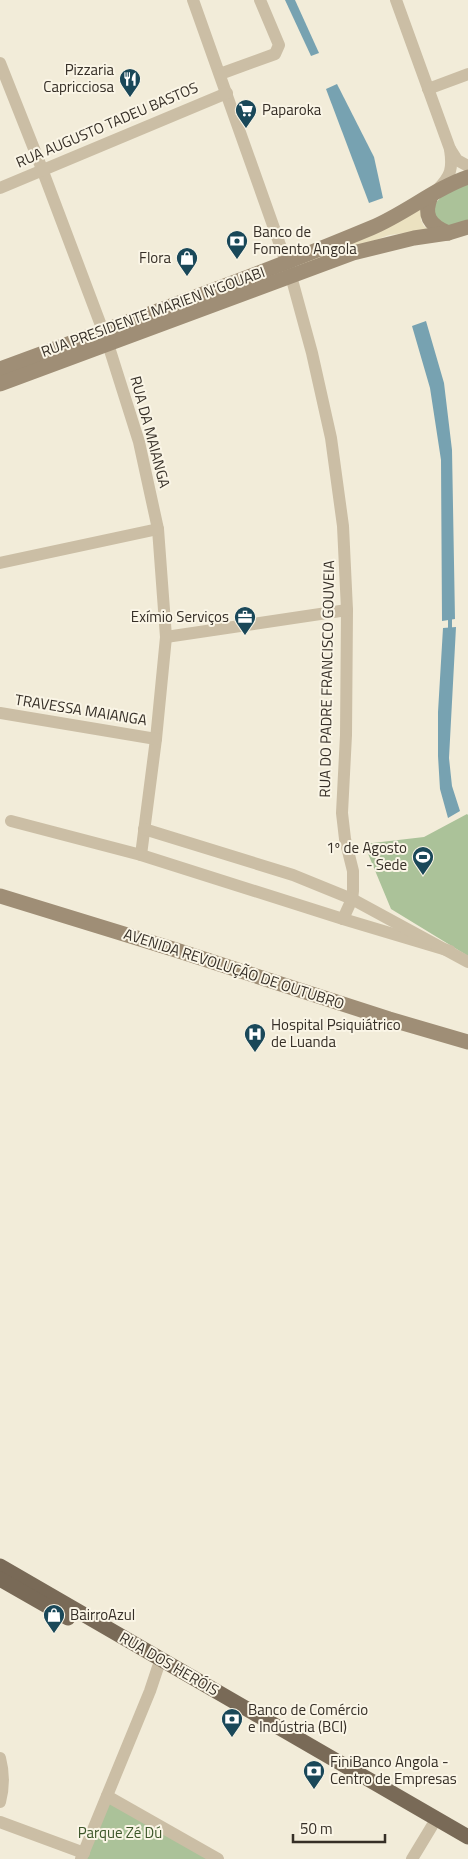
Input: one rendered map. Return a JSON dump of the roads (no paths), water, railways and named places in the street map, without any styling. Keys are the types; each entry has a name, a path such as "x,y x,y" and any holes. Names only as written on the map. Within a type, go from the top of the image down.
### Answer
{"main road":[{"name":"RUA DOS HERÓIS","path":"0,1566 468,1837"},
{"name":"RUA DOS HERÓIS","path":"0,1579 158,1667 468,1846"}],"street":[{"name":"RUA DO PADRE FRANCISCO GOUVEIA","path":"193,0 288,269 312,353 331,438 343,526 347,610 346,735 342,813 345,839 353,871 352,899 343,919"},
{"path":"220,74 275,54 279,45 260,0"},
{"path":"396,0 450,150 457,160 468,166"},
{"name":"RUA DA MAIANGA","path":"0,63 106,337 139,442 158,529 166,637 156,739 144,829"},
{"path":"428,89 468,74"},
{"name":"RUA AUGUSTO TADEU BASTOS","path":"0,188 227,93"},
{"path":"448,233 437,228 428,218 426,206 431,196 444,183 451,172 450,150"},
{"name":"RUA PRESIDENTE MARIEN N'GOUABI","path":"0,384 106,337 288,269 404,213 431,196 468,177"},
{"name":"RUA PRESIDENTE MARIEN N'GOUABI","path":"288,269 414,238 448,233 468,227"},
{"name":"RUA PRESIDENTE MARIEN N'GOUABI","path":"0,369 106,337"},
{"path":"0,563 158,529"},
{"path":"166,637 347,610"},
{"name":"TRAVESSA MAIANGA","path":"0,713 156,739"},
{"path":"10,821 141,855 450,951"},
{"path":"141,855 144,829 293,875 352,899 468,962"},
{"name":"AVENIDA REVOLUÇÃO DE OUTUBRO","path":"0,896 176,950 389,1019 468,1042"},
{"path":"0,1822 82,1856 150,1691 158,1667"},
{"path":"0,1758 3,1770 3,1784 0,1802"},
{"path":"107,1796 218,1859"},
{"path":"412,1859 432,1826"}],"water":[{"path":"285,0 295,0 319,53 311,56"},
{"path":"337,84 374,157 383,198 369,203 326,89"},
{"path":"426,321 444,383 452,450 455,619 442,621 441,460 430,388 412,326"},
{"path":"456,627 449,758 452,786 460,811 448,818 440,789 438,712 443,628"}],"waterway":[{"path":"450,615 450,633"}],"place":[{"name":"Pizzaria Capricciosa","path":"130,98"},
{"name":"Paparoka","path":"246,129"},
{"name":"Banco de Fomento Angola","path":"237,260"},
{"name":"Flora","path":"187,277"},
{"name":"Exímio Serviços","path":"245,636"},
{"name":"1º de Agosto - Sede","path":"423,876"},
{"name":"Hospital Psiquiátrico de Luanda","path":"255,1053"},
{"name":"BairroAzul","path":"54,1634"},
{"name":"Banco de Comércio e Indústria (BCI)","path":"232,1738"},
{"name":"FiniBanco Angola - Centro de Empresas","path":"314,1790"}],"park label":[{"name":"Parque Zé Dú","path":"120,1833"}]}
